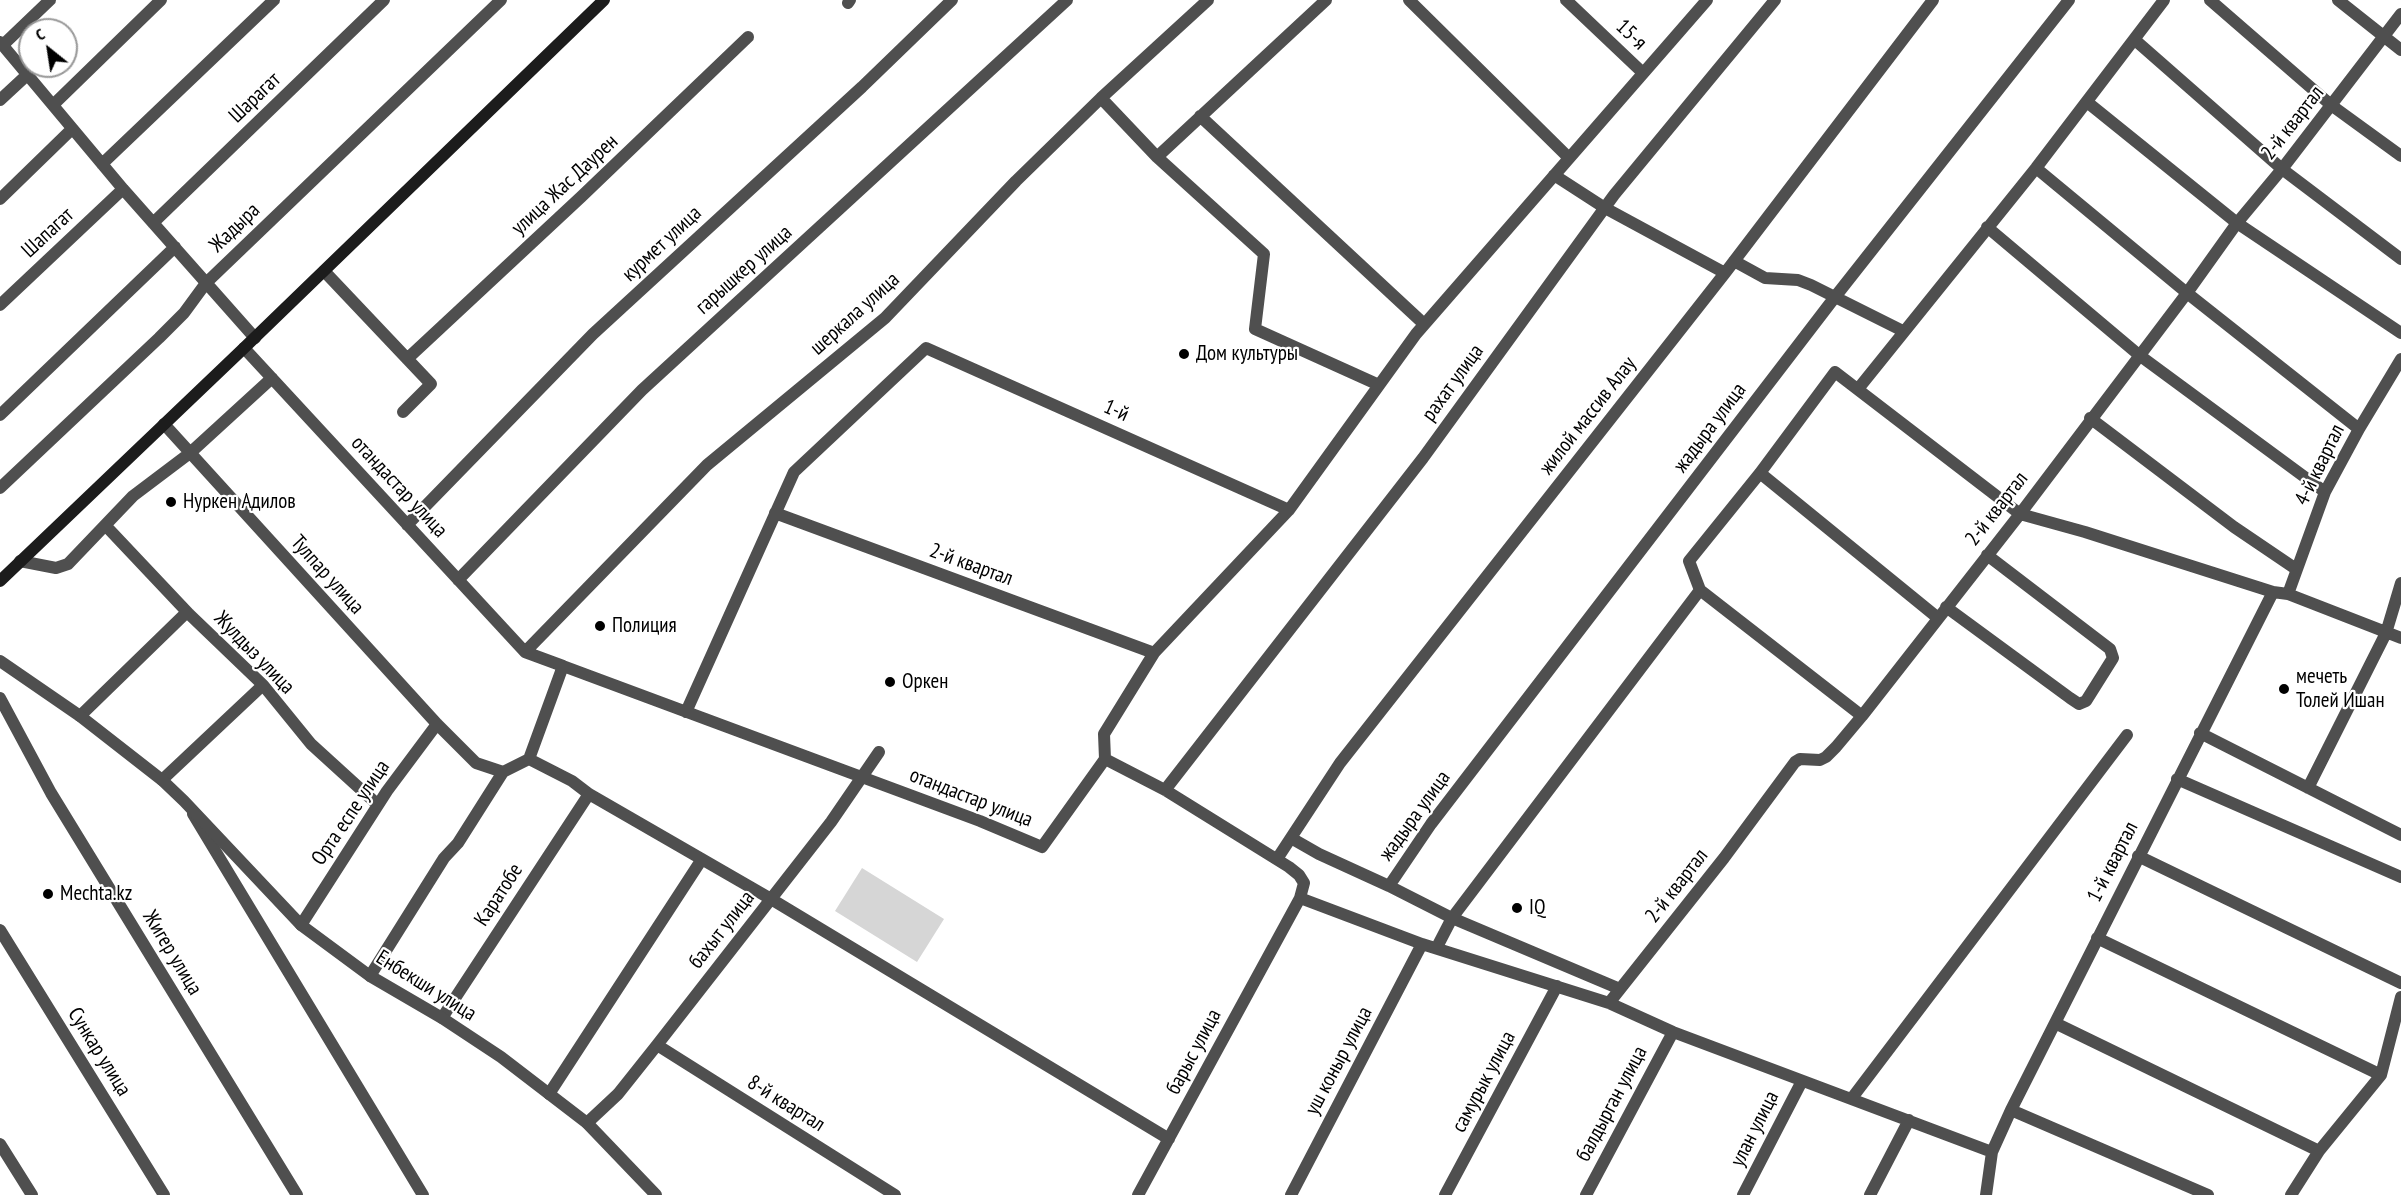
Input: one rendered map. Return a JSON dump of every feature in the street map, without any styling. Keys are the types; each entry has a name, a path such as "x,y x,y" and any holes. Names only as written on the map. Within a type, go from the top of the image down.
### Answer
{"main road":[{"path":"0,580 255,338 604,0"}],"street":[{"path":"18,64 2,44 50,0"},
{"path":"53,105 161,0"},
{"path":"102,164 274,0"},
{"name":"Шарагат","path":"153,223 384,0"},
{"name":"Жадыра","path":"0,488 172,326 206,283 501,0"},
{"name":"курмет улица","path":"407,525 593,334 862,87 952,0"},
{"name":"гарышкер улица","path":"458,580 642,390 1066,0"},
{"name":"шеркала улица","path":"525,652 707,465 885,318 1016,182 1101,98 1208,0"},
{"path":"1157,157 1326,0"},
{"path":"1409,0 1569,158"},
{"name":"15-я","path":"1566,0 1643,73"},
{"path":"1707,0 1424,324 1289,510 1154,653 1104,734 1106,759 1165,790 1299,874 1304,883 1300,898 1422,944 1609,1003 1673,1032 1992,1152"},
{"name":"рахат улица","path":"1165,790 1423,458 1605,208 1775,0"},
{"name":"жилой массив Алау","path":"1277,859 1340,763 1725,273 1933,0"},
{"name":"жадыра улица","path":"1389,886 1431,824 1835,297 2069,0"},
{"path":"1858,389 2036,168 2164,0"},
{"path":"2210,0 2331,105 2401,156"},
{"path":"2338,0 2401,50"},
{"name":"2-й квартал","path":"1609,1003 1724,858 1795,762 1800,759 1820,760 1826,757 1862,716 2020,514 2237,223 2282,169 2401,14"},
{"name":"улица Жас Даурен","path":"407,359 748,37"},
{"path":"2135,40 2282,169 2401,259"},
{"path":"0,100 24,78"},
{"path":"30,78 123,189 255,338"},
{"path":"1101,98 1157,157 1264,254 1255,329 1379,385"},
{"path":"2087,102 2237,223 2401,333"},
{"path":"1200,116 1424,324"},
{"path":"0,199 72,129"},
{"path":"2036,168 2187,293 2359,429"},
{"path":"1554,175 1605,208 1725,273"},
{"name":"Шапагат","path":"0,305 123,189"},
{"path":"1987,227 2139,355 2325,492"},
{"path":"0,415 175,247"},
{"path":"1734,261 1765,278 1798,280 1903,331"},
{"path":"324,271 431,384 403,412"},
{"name":"отандастар улица","path":"244,348 525,652 980,821 1042,847 1106,759"},
{"name":"1-й","path":"775,513 794,472 926,348 1289,510"},
{"name":"4-й квартал","path":"2288,594 2325,492 2401,359"},
{"path":"1862,716 1700,590 1689,561 1760,473 1835,372 2020,514 2085,532 2273,592 2288,594 2401,638"},
{"path":"20,561 62,568 68,564 133,496 190,453 272,378"},
{"path":"2090,418 2234,527 2296,569"},
{"name":"Тулпар улица","path":"164,424 437,724 476,763 503,772"},
{"path":"1760,473 1938,618"},
{"path":"686,712 775,513"},
{"name":"2-й квартал","path":"775,513 1154,653"},
{"name":"Жулдыз улица","path":"105,525 187,612 263,685 311,744 378,805"},
{"path":"1946,607 2079,704 2086,700 2113,658 2110,649 1987,555"},
{"path":"2308,788 2385,633 2401,583"},
{"path":"1437,947 1452,918 1700,590"},
{"name":"1-й квартал","path":"1986,1195 1992,1152 2011,1110 2273,592"},
{"path":"80,716 187,612"},
{"name":"Енбекши улица","path":"0,661 80,716 162,780 301,925 370,976 442,1018 501,1057 587,1123 656,1195"},
{"path":"370,976 444,858 458,843 503,772 529,759 563,666"},
{"path":"162,780 263,685"},
{"name":"Жигер улица","path":"0,698 51,794 297,1195"},
{"name":"Орта еспе улица","path":"301,925 378,805 437,724"},
{"path":"2200,733 2401,835"},
{"path":"1852,1098 2127,735"},
{"name":"бахыт улица","path":"587,1123 618,1094 657,1045 831,822 879,752"},
{"path":"529,759 572,781 589,794 771,899 1169,1139"},
{"path":"2177,779 2401,877"},
{"name":"Каратобе","path":"442,1018 589,794"},
{"name":"Енбекши улица","path":"184,801 423,1195"},
{"name":"жадыра улица","path":"1292,838 1319,854 1452,918 1620,989"},
{"path":"2139,856 2401,983"},
{"path":"549,1094 702,859"},
{"name":"барыс улица","path":"1138,1195 1300,898"},
{"name":"Сункар улица","path":"0,930 165,1195"},
{"path":"2097,938 2381,1075"},
{"name":"уш коныр улица","path":"1292,1195 1422,944"},
{"name":"самурык улица","path":"1445,1195 1557,987"},
{"path":"2291,1195 2319,1151 2381,1075 2401,997"},
{"path":"2055,1023 2319,1151"},
{"name":"балдырган улица","path":"1586,1195 1673,1032"},
{"name":"8-й квартал","path":"657,1045 895,1195"},
{"name":"улан улица","path":"1743,1195 1802,1081"},
{"path":"2011,1110 2208,1195"},
{"path":"1870,1195 1910,1120"},
{"path":"0,1144 32,1195"}],"shaded area":[{"path":"862,868 944,919 917,962 835,911"}],"place":[{"name":"Дом культуры","path":"1184,354"},
{"name":"Нуркен Адилов","path":"171,502"},
{"name":"Полиция","path":"600,626"},
{"name":"Оркен","path":"890,682"},
{"name":"мечеть Толей Ишан","path":"2284,689"},
{"name":"Mechta.kz","path":"48,894"},
{"name":"IQ","path":"1517,908"}]}
